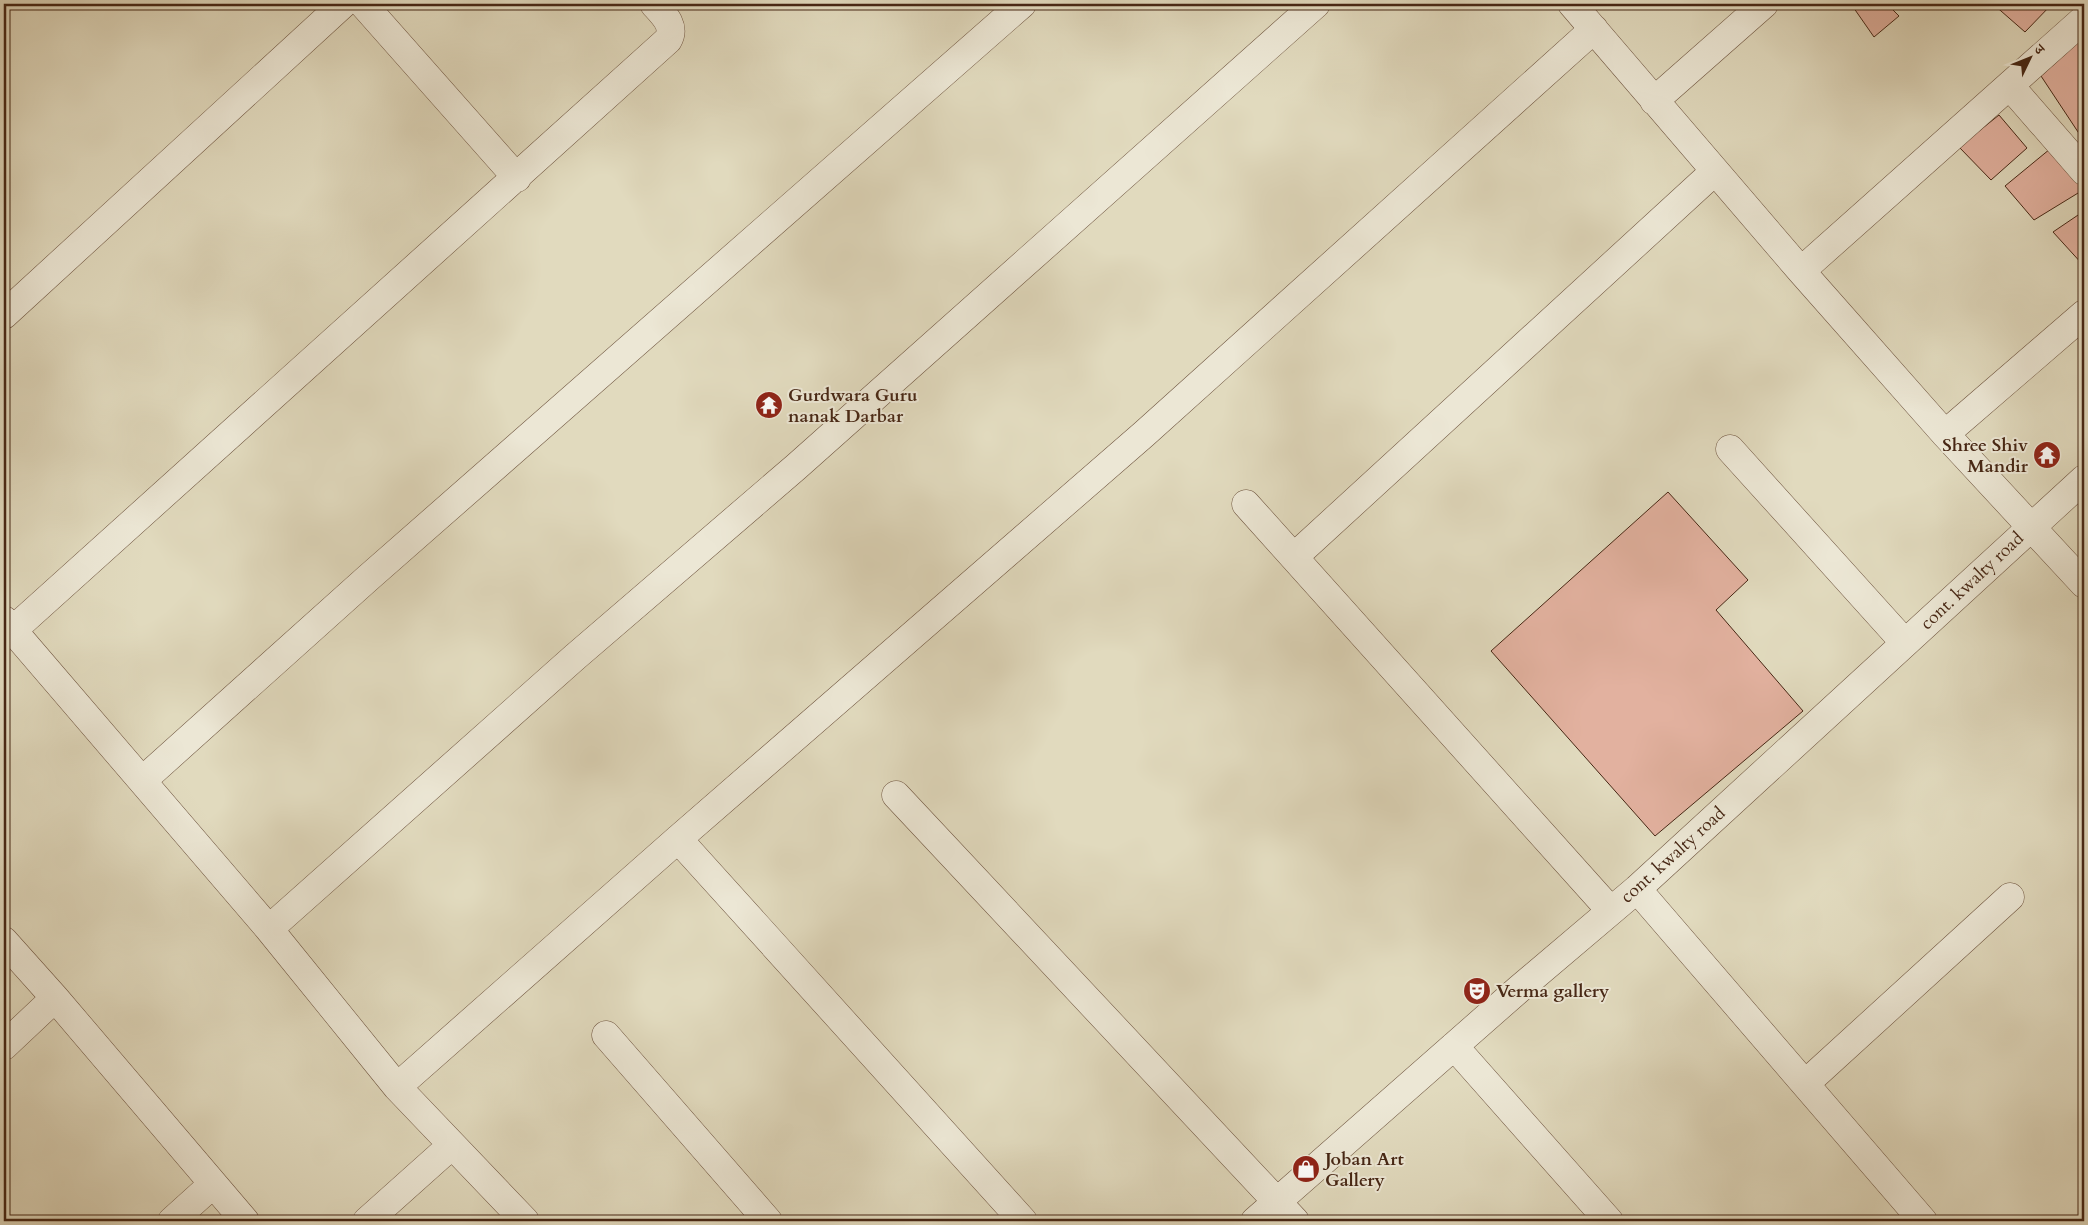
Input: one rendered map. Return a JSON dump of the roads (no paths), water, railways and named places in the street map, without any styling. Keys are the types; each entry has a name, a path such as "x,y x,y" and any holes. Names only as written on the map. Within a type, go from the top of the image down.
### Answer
{"street":[{"path":"4,315 343,4"},
{"path":"363,4 517,178"},
{"path":"524,1221 397,1087 270,929 8,625 517,178 668,40 672,33 671,26 654,4"},
{"path":"143,780 368,578 1022,4"},
{"path":"270,929 575,657 804,460 1316,4"},
{"path":"1572,4 1800,270 1945,434 2084,584"},
{"path":"1654,101 1764,4"},
{"path":"1800,270 2084,19"},
{"path":"397,1087 678,839 1144,434 1594,30"},
{"path":"2010,86 2084,171"},
{"path":"1294,557 1715,171"},
{"path":"1945,434 2084,314"},
{"path":"1730,448 1905,644"},
{"name":"cont. kwalty road","path":"1255,1221 1454,1046 1637,889 2084,480"},
{"path":"1246,504 1611,911"},
{"path":"896,795 1295,1221"},
{"path":"678,839 1024,1221"},
{"path":"1637,889 1923,1221"},
{"path":"1805,1084 2010,898"},
{"path":"4,941 245,1221"},
{"path":"4,1046 55,998"},
{"path":"606,1035 768,1221"},
{"path":"1454,1046 1609,1221"},
{"path":"368,1221 452,1145"},
{"path":"172,1221 213,1184"}],"place":[{"name":"Gurdwara Guru nanak Darbar","path":"769,405"},
{"name":"Shree Shiv Mandir","path":"2047,455"},
{"name":"Verma gallery","path":"1477,991"},
{"name":"Joban Art Gallery","path":"1306,1169"}]}
